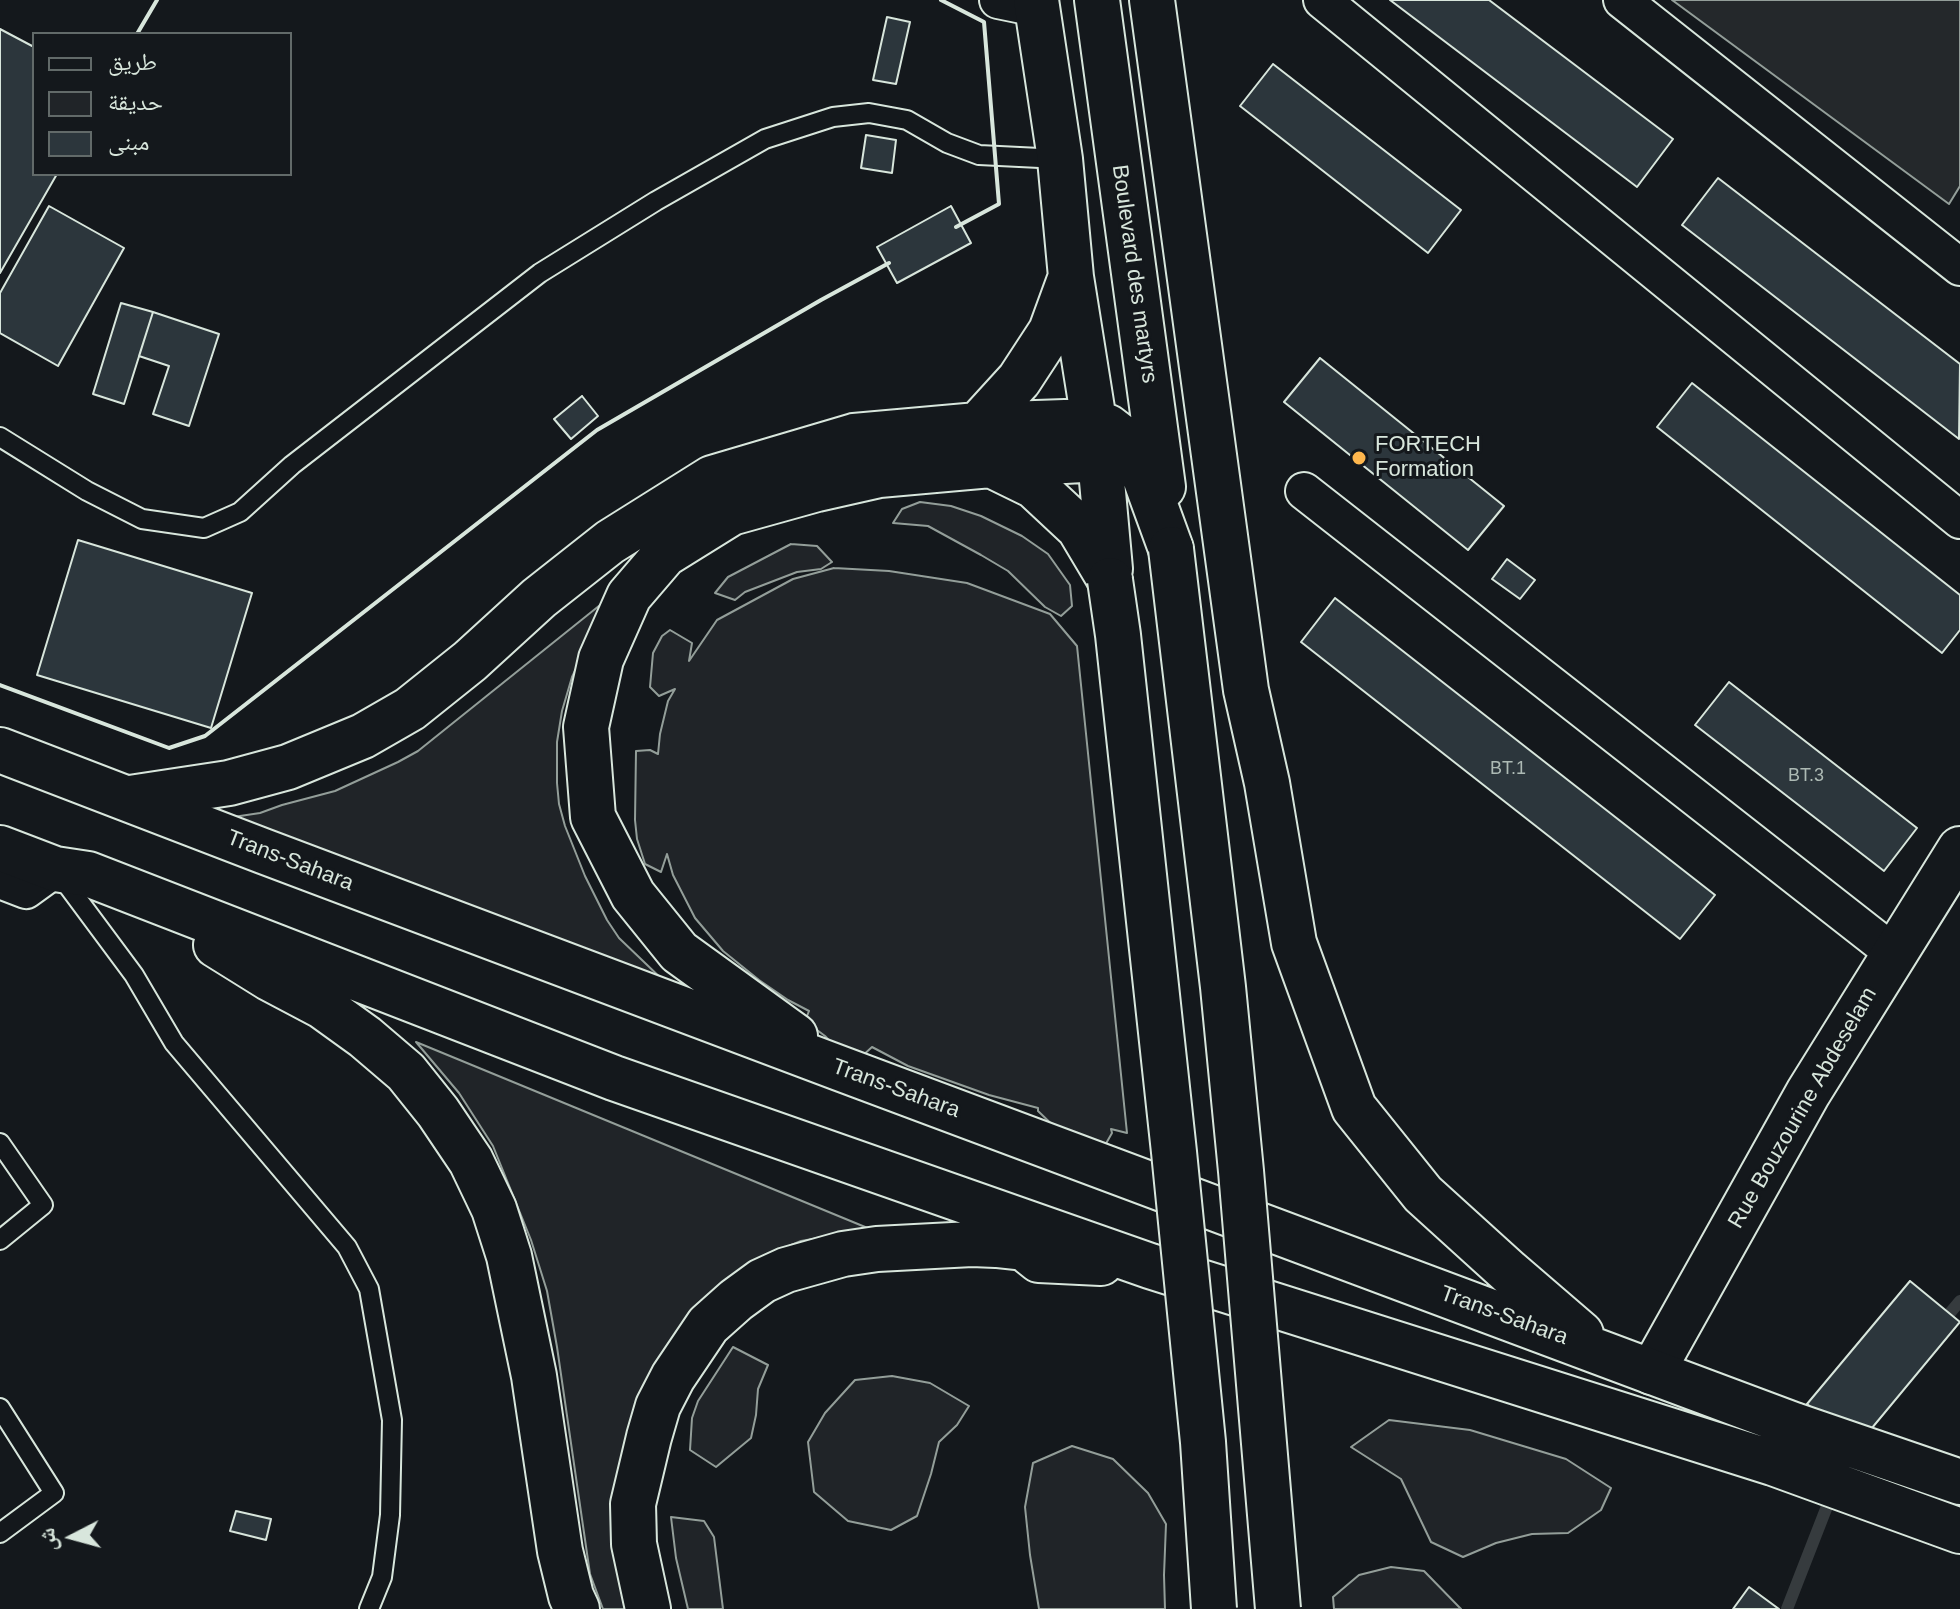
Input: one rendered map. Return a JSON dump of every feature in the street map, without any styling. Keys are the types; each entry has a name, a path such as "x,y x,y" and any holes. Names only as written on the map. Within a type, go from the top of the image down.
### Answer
{"main road":[{"name":"Boulevard des martyrs","path":"1097,0 1118,434"},
{"path":"1152,0 1246,690 1267,783 1294,943 1354,1108 1423,1194 1604,1353"},
{"path":"1024,3 1060,159 1071,277 1118,434 1140,464 1171,549 1223,987 1278,1609"},
{"path":"839,1068 679,952 633,895 593,817 586,727 601,659 629,596 665,554 731,513 985,445 1019,380 1051,331 1071,277"},
{"path":"127,799 229,783 288,767 363,736 410,709 470,661 539,598 610,542 712,478 854,436 985,445 1118,434"},
{"path":"1118,434 1110,580 1200,1411 1214,1609"},
{"path":"985,445 1079,528 1110,580"},
{"name":"Trans-Sahara","path":"0,750 1652,1372 1960,1482"},
{"path":"0,848 34,882 614,1078 1150,1266 1773,1463 1960,1531"},
{"name":"Rue Bouzourine Abdeselam","path":"1652,1372 1808,1093 1960,849"},
{"path":"34,882 210,941 322,1006 365,1037 406,1072 438,1112 471,1161 494,1209 509,1256 534,1376 560,1551 577,1609"},
{"path":"648,1609 634,1544 633,1504 658,1406 673,1377 708,1325 762,1281 786,1270 843,1254 914,1247 996,1245 1024,1248 1039,1260 1150,1266"}],"street":[{"path":"1322,0 1960,520"},
{"path":"1622,0 1960,267"},
{"path":"1304,491 1895,954"}],"lane":[{"path":"0,437 87,491 142,519 204,528 240,512 292,465 540,273 656,201 765,139 833,117 869,113 907,120 947,143 979,155 1060,159"},
{"path":"34,882 134,975 174,1043 347,1247 369,1289 392,1420 388,1530 382,1577 369,1609"},
{"path":"0,1143 43,1205 0,1240"},
{"path":"0,1408 54,1493 0,1533"}],"green space":[{"path":"920,502 951,506 981,516 1022,536 1048,554 1070,585 1072,606 1061,616 1045,607 1008,571 981,555 928,526 893,523 902,509"},
{"path":"791,544 817,546 832,562 821,569 797,572 745,592 735,600 715,593 728,577"},
{"path":"834,568 889,571 967,583 1050,614 1077,646 1127,1133 1111,1129 1104,1147 1063,1135 1038,1108 989,1095 908,1066 872,1047 859,1059 840,1052 805,1021 809,1011 759,980 723,951 695,918 673,875 667,854 661,872 645,864 635,820 636,751 650,750 658,754 668,701 675,689 659,696 650,687 653,653 662,636 670,630 692,643 689,661 717,620 793,579"},
{"path":"645,569 582,656 572,677 557,742 557,783 565,826 607,920 619,938 667,984 220,819 260,813 335,791 418,751"},
{"path":"416,1042 870,1229 801,1241 764,1256 736,1276 684,1331 628,1609 603,1609 590,1574 557,1347 547,1291 531,1240 493,1146 459,1093"},
{"path":"733,1347 768,1365 758,1389 751,1438 716,1467 690,1450 692,1418 698,1401"},
{"path":"892,1376 930,1383 969,1406 957,1425 939,1442 917,1516 891,1530 848,1521 814,1492 808,1442 825,1413 855,1380"},
{"path":"1389,1420 1470,1430 1566,1459 1611,1488 1601,1510 1568,1533 1532,1534 1496,1543 1463,1557 1431,1542 1401,1479 1351,1447"},
{"path":"1072,1446 1113,1459 1148,1493 1166,1524 1165,1609 1039,1609 1025,1507 1033,1463"},
{"path":"671,1517 704,1521 714,1537 723,1609 688,1609 676,1558"},
{"path":"1391,1567 1424,1571 1461,1609 1334,1609 1333,1597 1359,1575"}],"shaded area":[{"path":"1672,0 1960,0 1960,186 1949,204"}],"building":[{"path":"1390,0 1489,0 1673,139 1637,187"},
{"path":"887,17 910,22 896,84 873,80"},
{"path":"0,29 32,46 32,176 56,176 0,273"},
{"path":"1273,64 1461,210 1428,253 1240,106"},
{"path":"866,135 896,140 892,173 861,168"},
{"path":"1718,178 1960,364 1959,439 1682,225"},
{"path":"49,206 124,248 58,366 0,333 0,293"},
{"path":"951,206 971,243 897,283 877,247"},
{"path":"121,303 153,312 124,404 93,394"},
{"path":"153,312 219,334 189,426 153,414 169,366 139,356"},
{"path":"1320,358 1504,506 1468,550 1284,402"},
{"path":"1692,383 1960,595 1960,630 1942,653 1657,427"},
{"path":"582,396 598,416 571,439 554,419"},
{"path":"78,540 252,593 211,728 37,675"},
{"path":"1507,559 1535,580 1520,599 1492,579"},
{"path":"1335,598 1715,895 1680,939 1301,642"},
{"path":"1729,682 1917,828 1884,871 1695,725"},
{"path":"1910,1281 1960,1322 1857,1446 1807,1404"},
{"path":"236,1511 271,1519 266,1540 230,1531"},
{"path":"1749,1587 1779,1609 1733,1609"}],"waterway":[{"path":"1939,1326 1960,1301"},
{"path":"1787,1609 1833,1491"}],"wall":[{"path":"138,32 157,0"},
{"path":"941,0 984,22 999,204 956,227"},
{"path":"0,685 169,748 205,736 597,430 889,263"}],"place":[{"name":"FORTECH Formation","path":"1359,458"}]}
